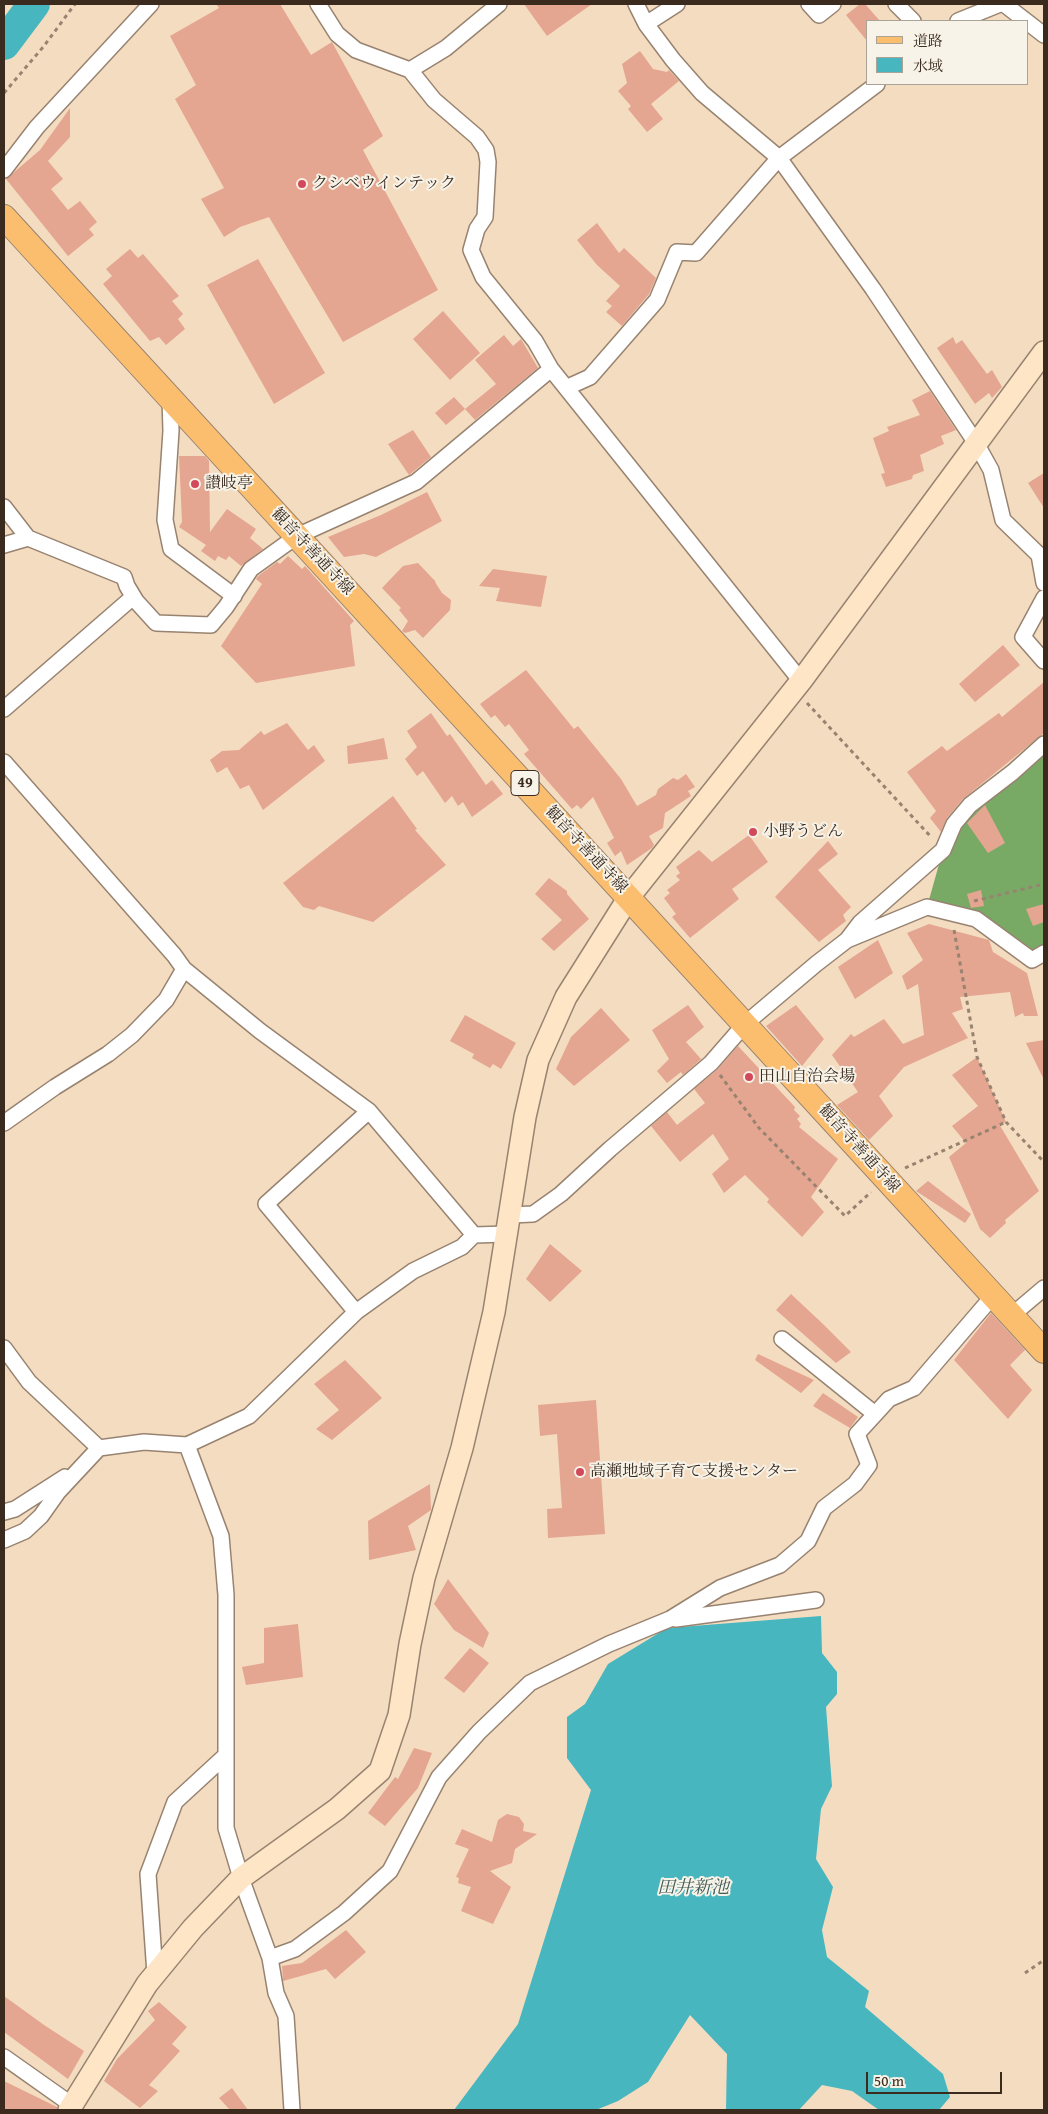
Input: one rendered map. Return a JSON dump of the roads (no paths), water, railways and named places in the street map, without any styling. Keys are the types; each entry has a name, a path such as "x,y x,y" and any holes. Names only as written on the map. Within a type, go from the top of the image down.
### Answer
{"main road":[{"name":"観音寺善通寺線","path":"4,217 1044,1352"}],"street":[{"path":"4,170 37,127 151,4"},
{"path":"318,4 337,34 356,50 410,70 434,100 477,137 486,150 488,162 485,217 477,230 471,250 483,277 535,342 551,369 568,387 798,685"},
{"path":"410,70 446,48 499,4"},
{"path":"636,4 646,24 673,60 702,93 779,158 873,289 976,443 991,470 1003,520 1039,555 1044,583"},
{"path":"646,24 676,4"},
{"path":"809,4 819,15 833,4"},
{"path":"896,4 913,20"},
{"path":"960,20 1000,4"},
{"path":"1004,4 1025,20"},
{"path":"1028,22 1044,34"},
{"path":"568,387 590,377 657,300 677,252 696,253 779,158 876,85"},
{"path":"4,2057 71,2108 155,1974 193,1928 241,1878 337,1809 380,1771 399,1715 410,1644 424,1578 462,1448 494,1312 525,1118 538,1060 566,997 629,897 798,685 1044,352"},
{"path":"4,507 28,538 124,577 126,586 133,597 156,623 211,625 234,596 251,569 297,536 416,482 551,369"},
{"path":"170,398 171,431 165,520 171,549 234,596"},
{"path":"4,545 28,538"},
{"path":"4,709 133,597"},
{"path":"1044,598 1023,637 1044,661"},
{"path":"4,1540 25,1531 41,1516 79,1468 99,1448 144,1442 187,1445 249,1416 356,1312 412,1270 462,1247 474,1235 533,1214 561,1194 610,1149 711,1063 745,1024 847,940 860,923 943,850 954,824 970,805 1013,772 1044,744"},
{"path":"4,762 174,954 184,969 260,1031 369,1111 474,1235"},
{"path":"847,940 927,907 976,918 1032,960 1044,953"},
{"path":"4,1122 108,1054 132,1035 166,1000 184,969"},
{"path":"356,1312 266,1204 369,1111"},
{"path":"1012,1316 1044,1288"},
{"path":"270,1958 295,1949 344,1913 390,1870 439,1777 479,1732 530,1684 609,1644 670,1620 720,1588 780,1565 808,1541 824,1508 854,1484 869,1465 857,1434 889,1399 914,1388 993,1296"},
{"path":"782,1339 875,1414"},
{"path":"4,1348 29,1382 99,1448"},
{"path":"187,1445 222,1536 226,1595 226,1828 241,1878 270,1958 276,1993 286,2016 292,2110"},
{"path":"4,1512 15,1509 79,1468"},
{"path":"670,1620 816,1600"},
{"path":"155,1974 148,1874 175,1802 226,1756"}],"water":[{"name":"田井新池","path":"821,1616 822,1653 837,1672 837,1694 826,1707 832,1786 821,1809 816,1859 833,1887 822,1930 827,1957 869,1991 865,2007 943,2074 950,2097 939,2110 879,2110 852,2091 822,2085 799,2110 726,2110 727,2054 690,2015 648,2082 618,2101 596,2110 454,2110 518,2024 591,1790 567,1758 567,1717 585,1704 608,1664 667,1628"}],"waterway":[{"path":"4,44 34,4"}],"place":[{"name":"クシベウインテック","path":"302,184"},
{"name":"讃岐亭","path":"195,484"},
{"name":"小野うどん","path":"753,832"},
{"name":"田山自治会場","path":"749,1077"},
{"name":"高瀬地域子育て支援センター","path":"580,1472"}]}
